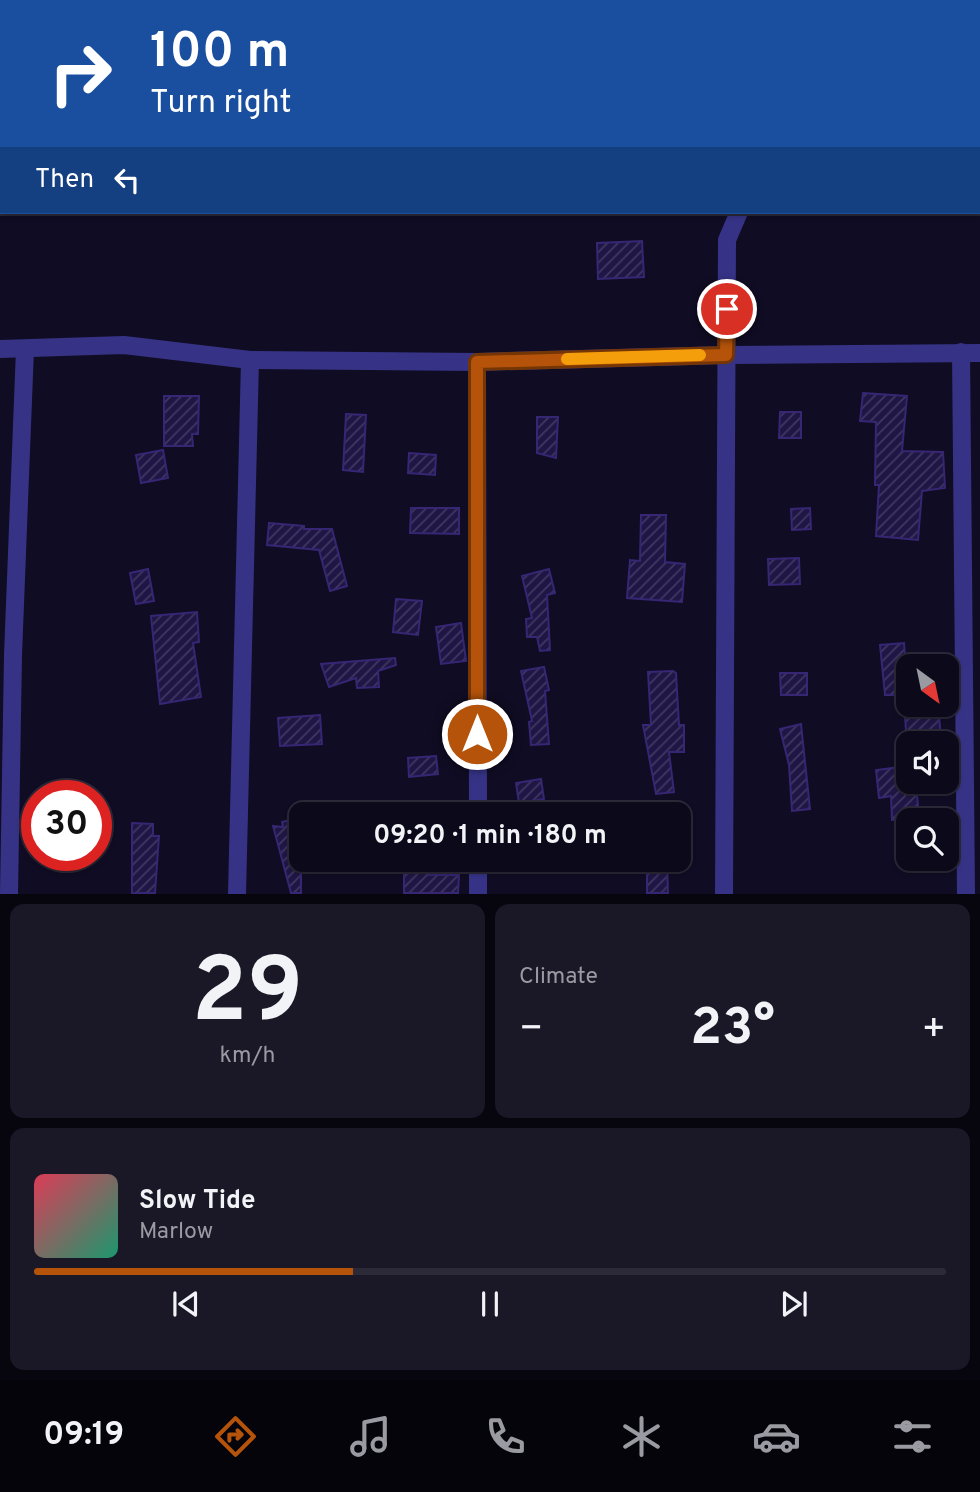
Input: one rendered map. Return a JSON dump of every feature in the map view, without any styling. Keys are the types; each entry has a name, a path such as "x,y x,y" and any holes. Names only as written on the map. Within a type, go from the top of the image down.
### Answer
{"street":[{"path":"724,894 727,240 738,214"},
{"path":"0,349 124,345 250,360 477,362 726,355 980,353"},
{"path":"9,894 13,655 25,349"},
{"path":"961,352 966,894"},
{"path":"237,894 250,360"},
{"path":"477,362 478,802"},
{"path":"478,872 478,894"}],"building":[{"path":"642,241 644,277 598,279 597,243"},
{"path":"863,393 907,396 902,451 943,452 945,488 922,491 918,540 876,536 879,485 875,485 876,422 860,421"},
{"path":"164,396 199,396 198,434 192,434 193,446 164,446"},
{"path":"780,412 801,412 801,438 779,438"},
{"path":"346,414 366,415 363,472 343,470"},
{"path":"537,417 558,417 556,458 537,453"},
{"path":"163,450 168,478 141,483 136,455"},
{"path":"409,453 436,455 435,475 408,473"},
{"path":"411,508 459,508 459,534 410,533"},
{"path":"810,508 811,529 792,530 791,509"},
{"path":"641,515 666,515 665,562 685,564 682,602 627,598 630,560 640,561"},
{"path":"269,523 304,526 304,529 332,529 347,586 330,591 319,550 267,545"},
{"path":"799,558 800,584 769,585 768,559"},
{"path":"148,569 154,601 136,604 130,573"},
{"path":"549,569 555,593 547,595 550,650 540,651 537,637 527,637 526,619 532,618 522,576"},
{"path":"396,599 422,601 418,635 393,632"},
{"path":"197,612 199,642 193,643 201,697 160,704 151,616"},
{"path":"461,623 466,661 441,664 436,627"},
{"path":"904,643 905,654 896,654 896,695 885,695 880,645"},
{"path":"395,658 396,665 378,671 379,687 357,688 356,678 329,687 321,664"},
{"path":"544,667 549,690 545,691 549,744 531,745 529,722 532,721 521,671"},
{"path":"648,672 676,673 679,725 684,725 684,752 669,752 674,792 656,794 643,725 651,725"},
{"path":"780,673 807,673 807,695 781,695"},
{"path":"320,715 322,744 280,746 278,718"},
{"path":"905,718 939,718 940,731 906,731"},
{"path":"801,724 810,809 792,811 789,765 780,729"},
{"path":"436,756 438,774 409,777 408,758"},
{"path":"896,768 896,794 917,794 918,808 896,808 896,820 892,820 891,796 879,798 876,770"},
{"path":"541,779 544,799 519,802 516,783"},
{"path":"289,820 289,872 301,872 301,893 291,893 273,826 283,827 282,822"},
{"path":"132,823 153,824 153,836 159,836 155,893 132,893"},
{"path":"404,872 459,875 458,893 404,893"},
{"path":"647,872 667,872 668,893 647,893"}],"slow traffic":[{"path":"567,359 700,355"}],"route":[{"path":"477,734 477,362 726,355 727,309"}]}
